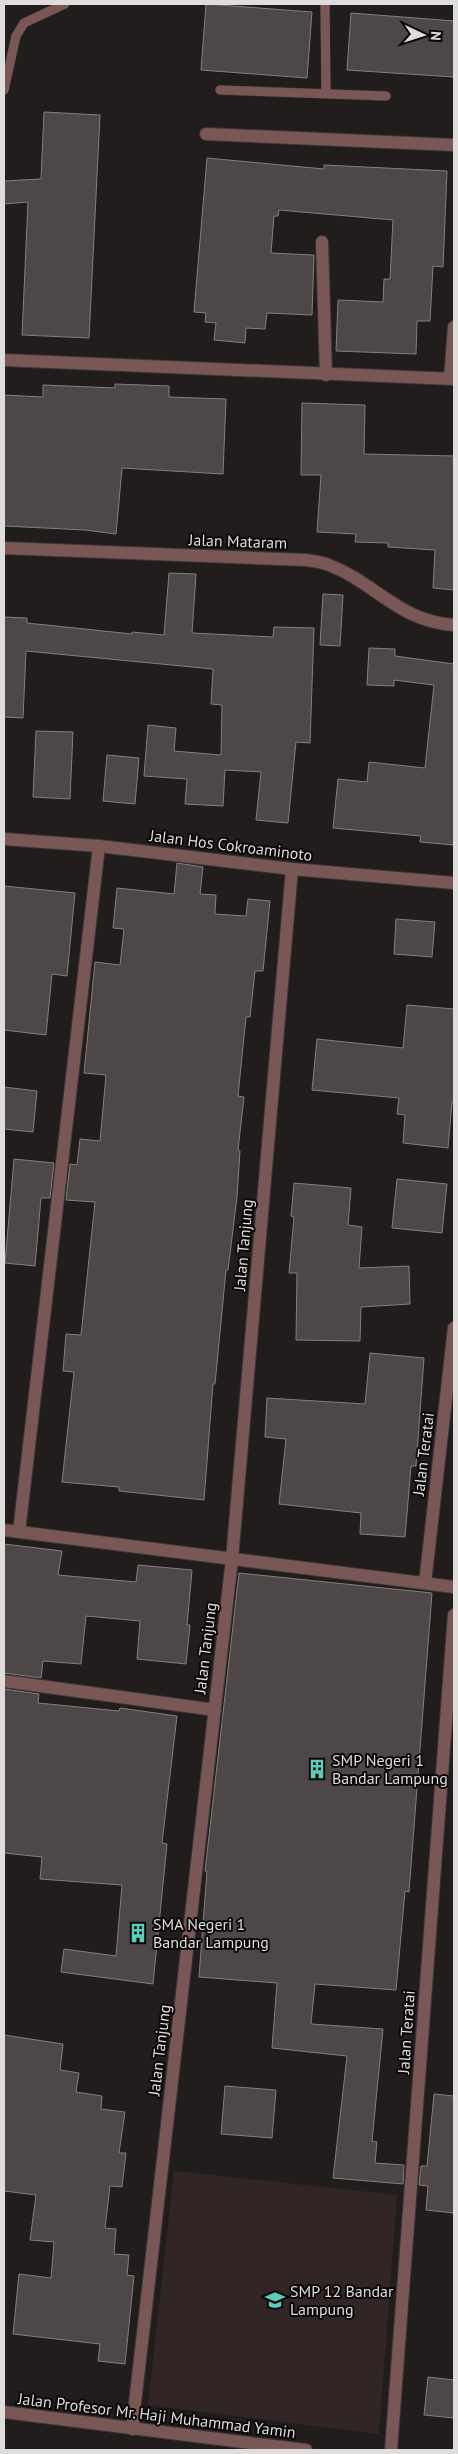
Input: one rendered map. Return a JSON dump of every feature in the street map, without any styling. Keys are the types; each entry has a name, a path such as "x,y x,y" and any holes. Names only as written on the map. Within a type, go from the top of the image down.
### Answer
{"street":[{"path":"206,134 454,145"},
{"path":"322,242 326,375"},
{"path":"4,360 452,379 454,327"},
{"name":"Jalan Mataram","path":"4,548 306,560 329,565 420,619 454,625"},
{"name":"Jalan Hos Cokroaminoto","path":"4,839 99,846 292,869 454,883"},
{"path":"19,1532 99,846"},
{"name":"Jalan Tanjung","path":"132,2429 232,1558 292,869"},
{"name":"Jalan Teratai","path":"425,1583 454,1328"},
{"path":"4,1530 454,1587"},
{"name":"Jalan Teratai","path":"391,2450 454,1616"},
{"path":"4,1681 215,1710"},
{"name":"Jalan Profesor Mr. Haji Muhammad Yamin","path":"4,2412 306,2450"}],"lane":[{"path":"4,90 16,36 24,23 65,4"},
{"path":"325,4 326,94"},
{"path":"220,90 386,96"}],"shaded area":[{"name":"SMP 12 Bandar Lampung","path":"174,2171 397,2195 379,2434 148,2405"}],"building":[{"path":"206,4 312,12 307,78 201,70"},
{"path":"351,13 454,21 454,77 347,70"},
{"path":"44,112 100,115 89,338 22,335 28,202 4,204 4,181 41,179"},
{"path":"207,158 324,169 324,165 447,171 443,267 433,266 430,321 417,321 416,354 336,351 338,300 383,302 384,279 390,279 393,220 279,210 278,216 274,216 271,253 314,255 312,315 267,313 265,329 246,328 245,343 214,340 216,323 205,322 206,313 194,312"},
{"path":"115,384 169,386 169,397 226,399 223,474 122,468 116,534 85,530 4,526 4,395 43,397 43,385 115,388"},
{"path":"302,403 365,405 364,454 454,456 454,590 433,588 435,550 388,547 388,543 355,542 356,534 317,532 321,475 301,475"},
{"path":"169,573 196,574 192,633 273,637 274,627 314,628 310,743 296,742 288,823 256,820 261,772 225,770 223,806 185,804 187,779 144,776 148,725 176,728 174,751 221,755 222,705 211,704 213,669 26,651 23,718 4,717 4,617 27,618 27,623 132,634 132,632 164,635"},
{"path":"323,594 343,595 340,646 320,645"},
{"path":"369,648 395,649 395,656 454,664 454,845 420,842 421,836 333,828 338,779 367,782 369,762 425,768 434,685 394,680 394,686 367,685"},
{"path":"36,731 73,732 70,799 33,797"},
{"path":"107,755 139,758 135,804 103,801"},
{"path":"177,863 203,867 200,894 216,895 215,914 246,916 248,899 270,901 263,971 255,971 250,1017 246,1017 238,1096 244,1097 238,1150 240,1151 237,1197 228,1270 226,1270 215,1384 213,1384 204,1500 119,1491 119,1487 62,1482 74,1372 63,1371 66,1334 81,1335 95,1202 66,1200 70,1164 77,1165 80,1139 100,1141 106,1075 84,1073 95,962 120,965 124,929 113,928 117,888 174,894"},
{"path":"4,886 75,893 67,976 52,974 46,1035 4,1030"},
{"path":"396,919 435,922 432,957 394,954"},
{"path":"407,1005 454,1009 454,1103 452,1102 448,1148 403,1143 405,1115 397,1114 399,1098 312,1090 317,1039 403,1048"},
{"path":"4,1087 37,1091 33,1132 4,1129"},
{"path":"14,1159 54,1163 50,1198 41,1198 35,1266 5,1263"},
{"path":"397,1179 447,1184 442,1233 392,1228"},
{"path":"294,1183 351,1188 348,1225 362,1227 359,1268 409,1266 410,1304 361,1307 360,1341 296,1340 297,1273 289,1273 294,1217 291,1216"},
{"path":"370,1353 424,1358 416,1466 411,1466 405,1537 360,1534 361,1513 279,1504 286,1439 265,1437 267,1398 365,1404"},
{"path":"4,1544 62,1551 58,1575 136,1582 138,1565 192,1570 187,1625 190,1625 186,1664 137,1659 140,1621 86,1616 81,1664 43,1661 41,1678 4,1673"},
{"name":"SMP Negeri 1 Bandar Lampung","path":"239,1573 432,1593 409,1892 405,1891 396,1990 315,1984 311,2024 383,2029 372,2141 377,2142 375,2163 404,2165 403,2184 333,2178 347,2056 272,2048 277,1983 199,1977 207,1871 205,1871"},
{"path":"4,1689 39,1694 38,1703 119,1711 120,1708 177,1716 162,1843 167,1844 153,1984 61,1972 64,1949 116,1956 122,1885 40,1879 42,1857 4,1853"},
{"path":"4,2035 63,2044 60,2070 79,2073 76,2092 102,2096 101,2109 125,2112 119,2153 126,2153 122,2187 110,2186 105,2228 116,2229 114,2254 129,2255 127,2275 134,2276 125,2364 98,2361 100,2344 13,2334 19,2274 51,2278 54,2242 30,2240 36,2195 4,2191"},
{"path":"225,2086 276,2090 272,2138 221,2134"},
{"path":"434,2094 454,2096 454,2213 426,2210 428,2186 419,2185 421,2166 427,2166"},
{"path":"428,2377 454,2380 454,2418 424,2415"}],"place":[{"name":"SMP Negeri 1 Bandar Lampung","path":"317,1769"},
{"name":"SMA Negeri 1 Bandar Lampung","path":"138,1933"},
{"name":"SMP 12 Bandar Lampung","path":"275,2300"}]}
